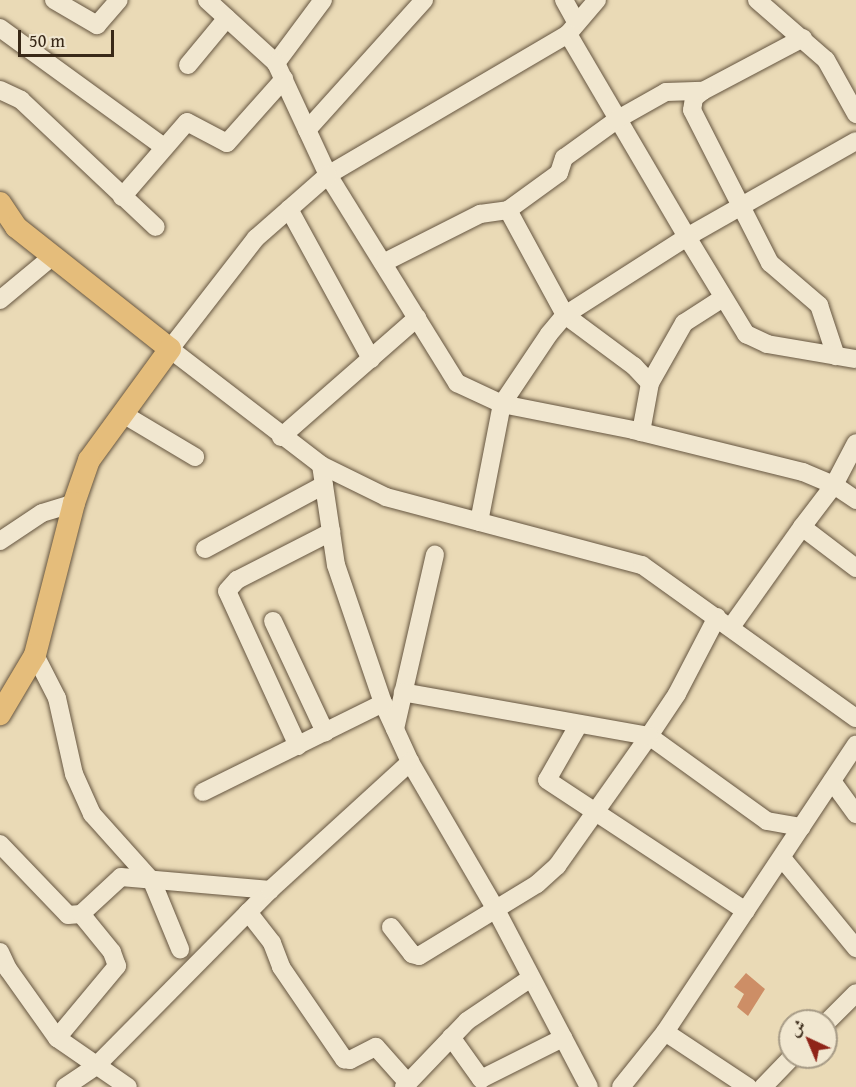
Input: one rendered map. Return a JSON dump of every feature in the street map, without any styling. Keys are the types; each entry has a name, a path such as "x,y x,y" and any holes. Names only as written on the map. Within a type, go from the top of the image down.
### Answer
{"main road":[{"path":"0,203 16,227 170,349 89,460 74,502 35,655 0,714"}],"street":[{"path":"54,0 97,24 119,0"},
{"path":"207,0 280,71 328,175 458,383 502,405 641,432 803,472 834,485 856,500"},
{"path":"122,197 164,147 191,121 227,143 280,71 322,0"},
{"path":"307,130 424,0"},
{"path":"564,0 572,28 618,119 738,325 756,340 856,358"},
{"path":"597,0 572,28 328,175 256,238 170,349 281,437 321,465 386,497 642,565 856,718"},
{"path":"757,0 826,60 856,114"},
{"path":"188,65 227,18"},
{"path":"0,28 164,147"},
{"path":"803,38 703,91 694,98 692,110 770,263 819,305 837,356"},
{"path":"0,90 21,100 156,227"},
{"path":"383,263 480,214 508,210 559,172 564,158 618,119 666,92 703,91"},
{"path":"479,522 502,405 565,315 687,237 742,208 856,141"},
{"path":"289,210 371,359"},
{"path":"508,210 565,315 634,366 650,383"},
{"path":"0,300 53,256"},
{"path":"641,432 650,383 684,323 723,298"},
{"path":"281,437 417,318"},
{"path":"123,414 195,457"},
{"path":"391,927 412,954 419,956 537,884 557,866 649,736 724,622 834,485 856,443"},
{"path":"321,465 336,565 382,703 410,762 495,908 589,1087"},
{"path":"206,549 324,485"},
{"path":"0,542 42,513 74,502"},
{"path":"802,527 856,568"},
{"path":"298,746 226,591 237,580 331,532"},
{"path":"395,729 435,555"},
{"path":"273,621 325,732"},
{"path":"35,655 57,698 74,774 92,814 152,881 180,949"},
{"path":"404,692 649,736 767,821 801,827"},
{"path":"203,792 382,703"},
{"path":"579,724 546,778 598,810 746,911"},
{"path":"621,1087 665,1032 856,745"},
{"path":"66,1087 95,1067 270,890 410,762"},
{"path":"832,781 856,814"},
{"path":"0,844 63,912 81,914 112,952 117,966 57,1038"},
{"path":"782,858 856,948"},
{"path":"81,914 121,877 270,890"},
{"path":"248,912 272,943 281,967 344,1059 350,1060 376,1047 406,1085 467,1021 531,978"},
{"path":"0,952 8,969 57,1038 95,1067 128,1087"},
{"path":"838,1011 856,993"},
{"path":"665,1032 748,1087"},
{"path":"451,1037 481,1079 563,1038"},
{"path":"763,1087 780,1069"}],"building":[{"path":"746,973 765,989 748,1016 737,1007 744,994 734,987"}]}
